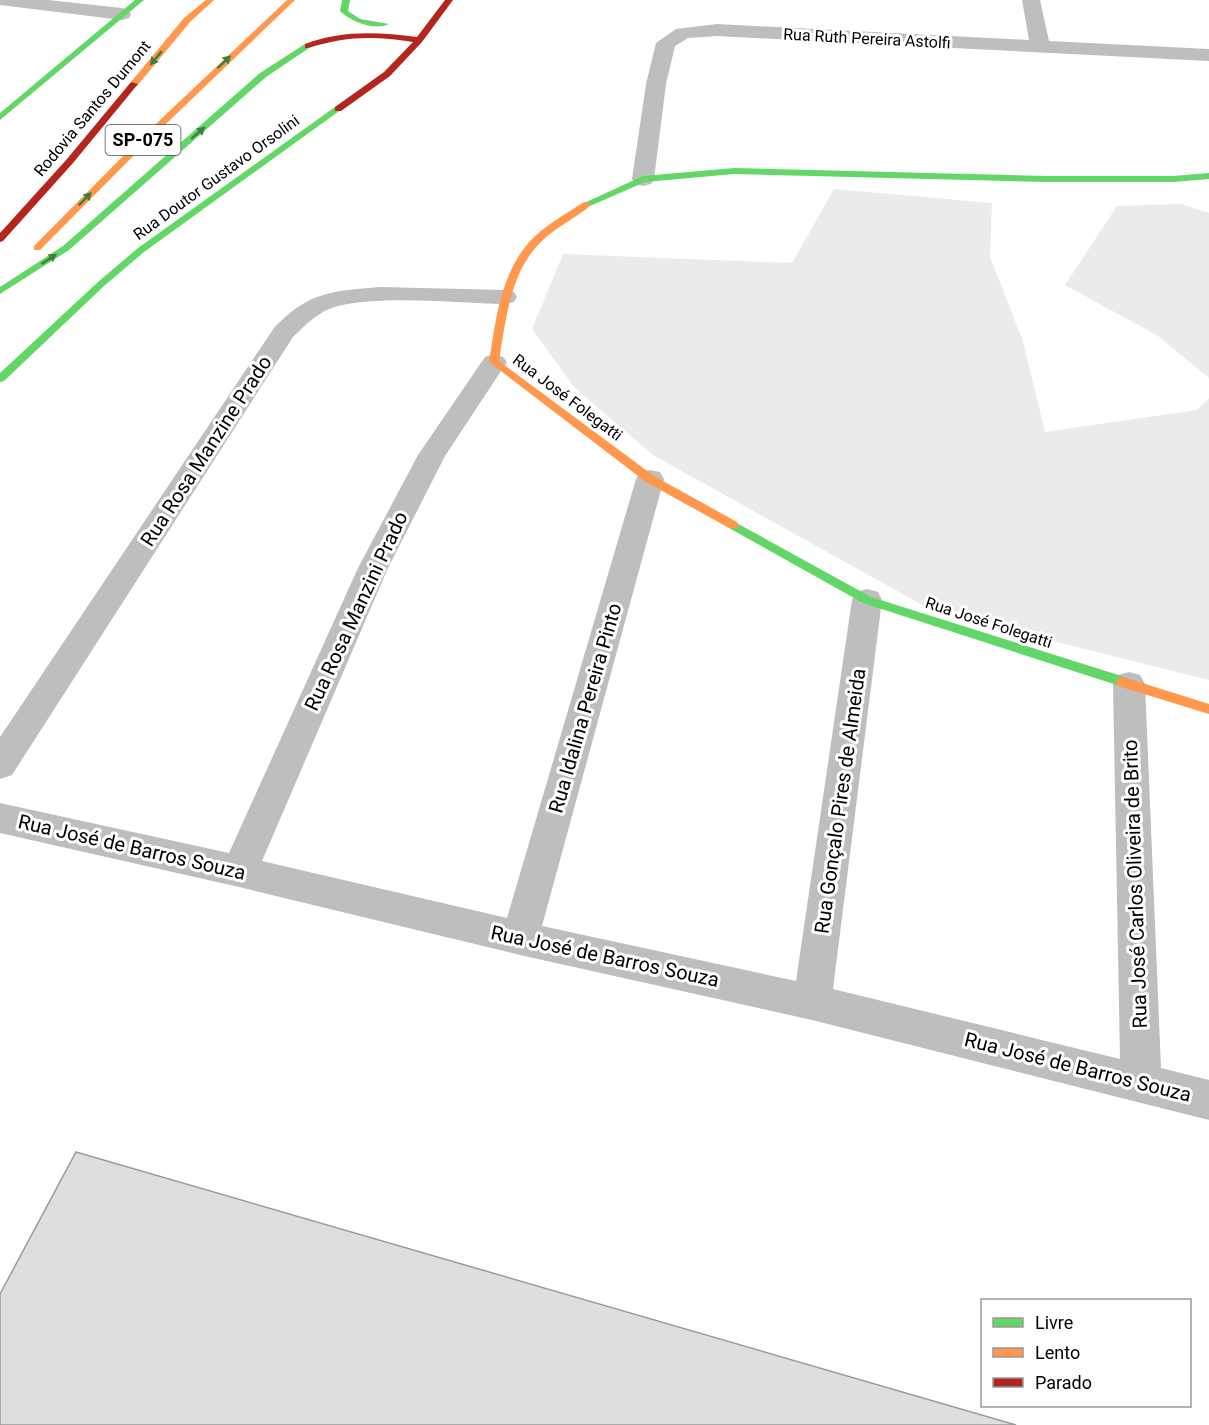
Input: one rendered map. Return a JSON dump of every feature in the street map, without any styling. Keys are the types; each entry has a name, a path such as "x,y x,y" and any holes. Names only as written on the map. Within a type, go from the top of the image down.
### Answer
{"main road":[{"path":"0,117 140,0"},
{"path":"187,20 187,10 192,0"},
{"name":"Rodovia Santos Dumont","path":"0,239 70,161 187,20 210,0"},
{"name":"SP-075","path":"0,285 143,141 291,0"},
{"path":"346,0 344,11 348,17 357,21 428,28"},
{"name":"Rua Doutor Gustavo Orsolini","path":"0,380 101,284 141,250 387,74 419,40 449,0"},
{"path":"0,291 66,248 263,75 295,52 321,39 343,33 367,33 419,40"},
{"name":"Rua José Folegatti","path":"1209,176 1173,179 1047,180 734,171 644,180 589,203 539,238 525,252 505,297 494,363 650,479 867,600 1209,709"}],"street":[{"path":"0,0 123,14"},
{"path":"1031,0 1040,46"},
{"name":"Rua Ruth Pereira Astolfi","path":"644,180 656,84 666,43 683,33 717,30 1209,54"},
{"name":"Rua Rosa Manzine Prado","path":"0,765 284,333 298,316 330,299 352,295 505,297"},
{"name":"Rua Rosa Manzini Prado","path":"239,871 373,568 432,455 494,363"},
{"name":"Rua Idalina Pereira Pinto","path":"520,938 650,479"},
{"name":"Rua Gonçalo Pires de Almeida","path":"812,1002 867,600"},
{"name":"Rua José Carlos Oliveira de Brito","path":"1129,684 1141,1083"},
{"name":"Rua José de Barros Souza","path":"0,818 239,871 520,938 812,1002 1209,1100"}],"shaded area":[{"path":"834,189 992,203 990,257 1023,341 1045,432 1197,410 1209,398 1209,680 933,611 653,455 574,387 532,329 563,254 792,263"},
{"path":"1181,204 1209,213 1209,378 1158,336 1065,285 1117,206"}],"building":[{"path":"76,1152 1016,1425 0,1425 0,1294"}],"traffic: fast":[{"path":"0,117 140,0"},
{"path":"346,0 344,11 348,15 363,22 385,24"},
{"path":"0,291 66,248 263,75 308,46"},
{"path":"0,379 101,284 141,250 338,109"},
{"path":"587,204 643,179 734,171 1047,179 1173,179 1209,176"},
{"path":"733,525 867,600 1123,682"}],"traffic: slow":[{"path":"134,84 187,20 210,0"},
{"path":"37,248 143,141 291,0"},
{"path":"587,204 538,239 518,265 506,296 494,362 650,479 733,525"},
{"path":"1123,682 1209,709"}],"traffic: jam":[{"path":"338,109 387,74 419,40 449,0"},
{"path":"308,46 335,38 363,35 419,40"},
{"path":"0,239 70,161 134,84"}]}
